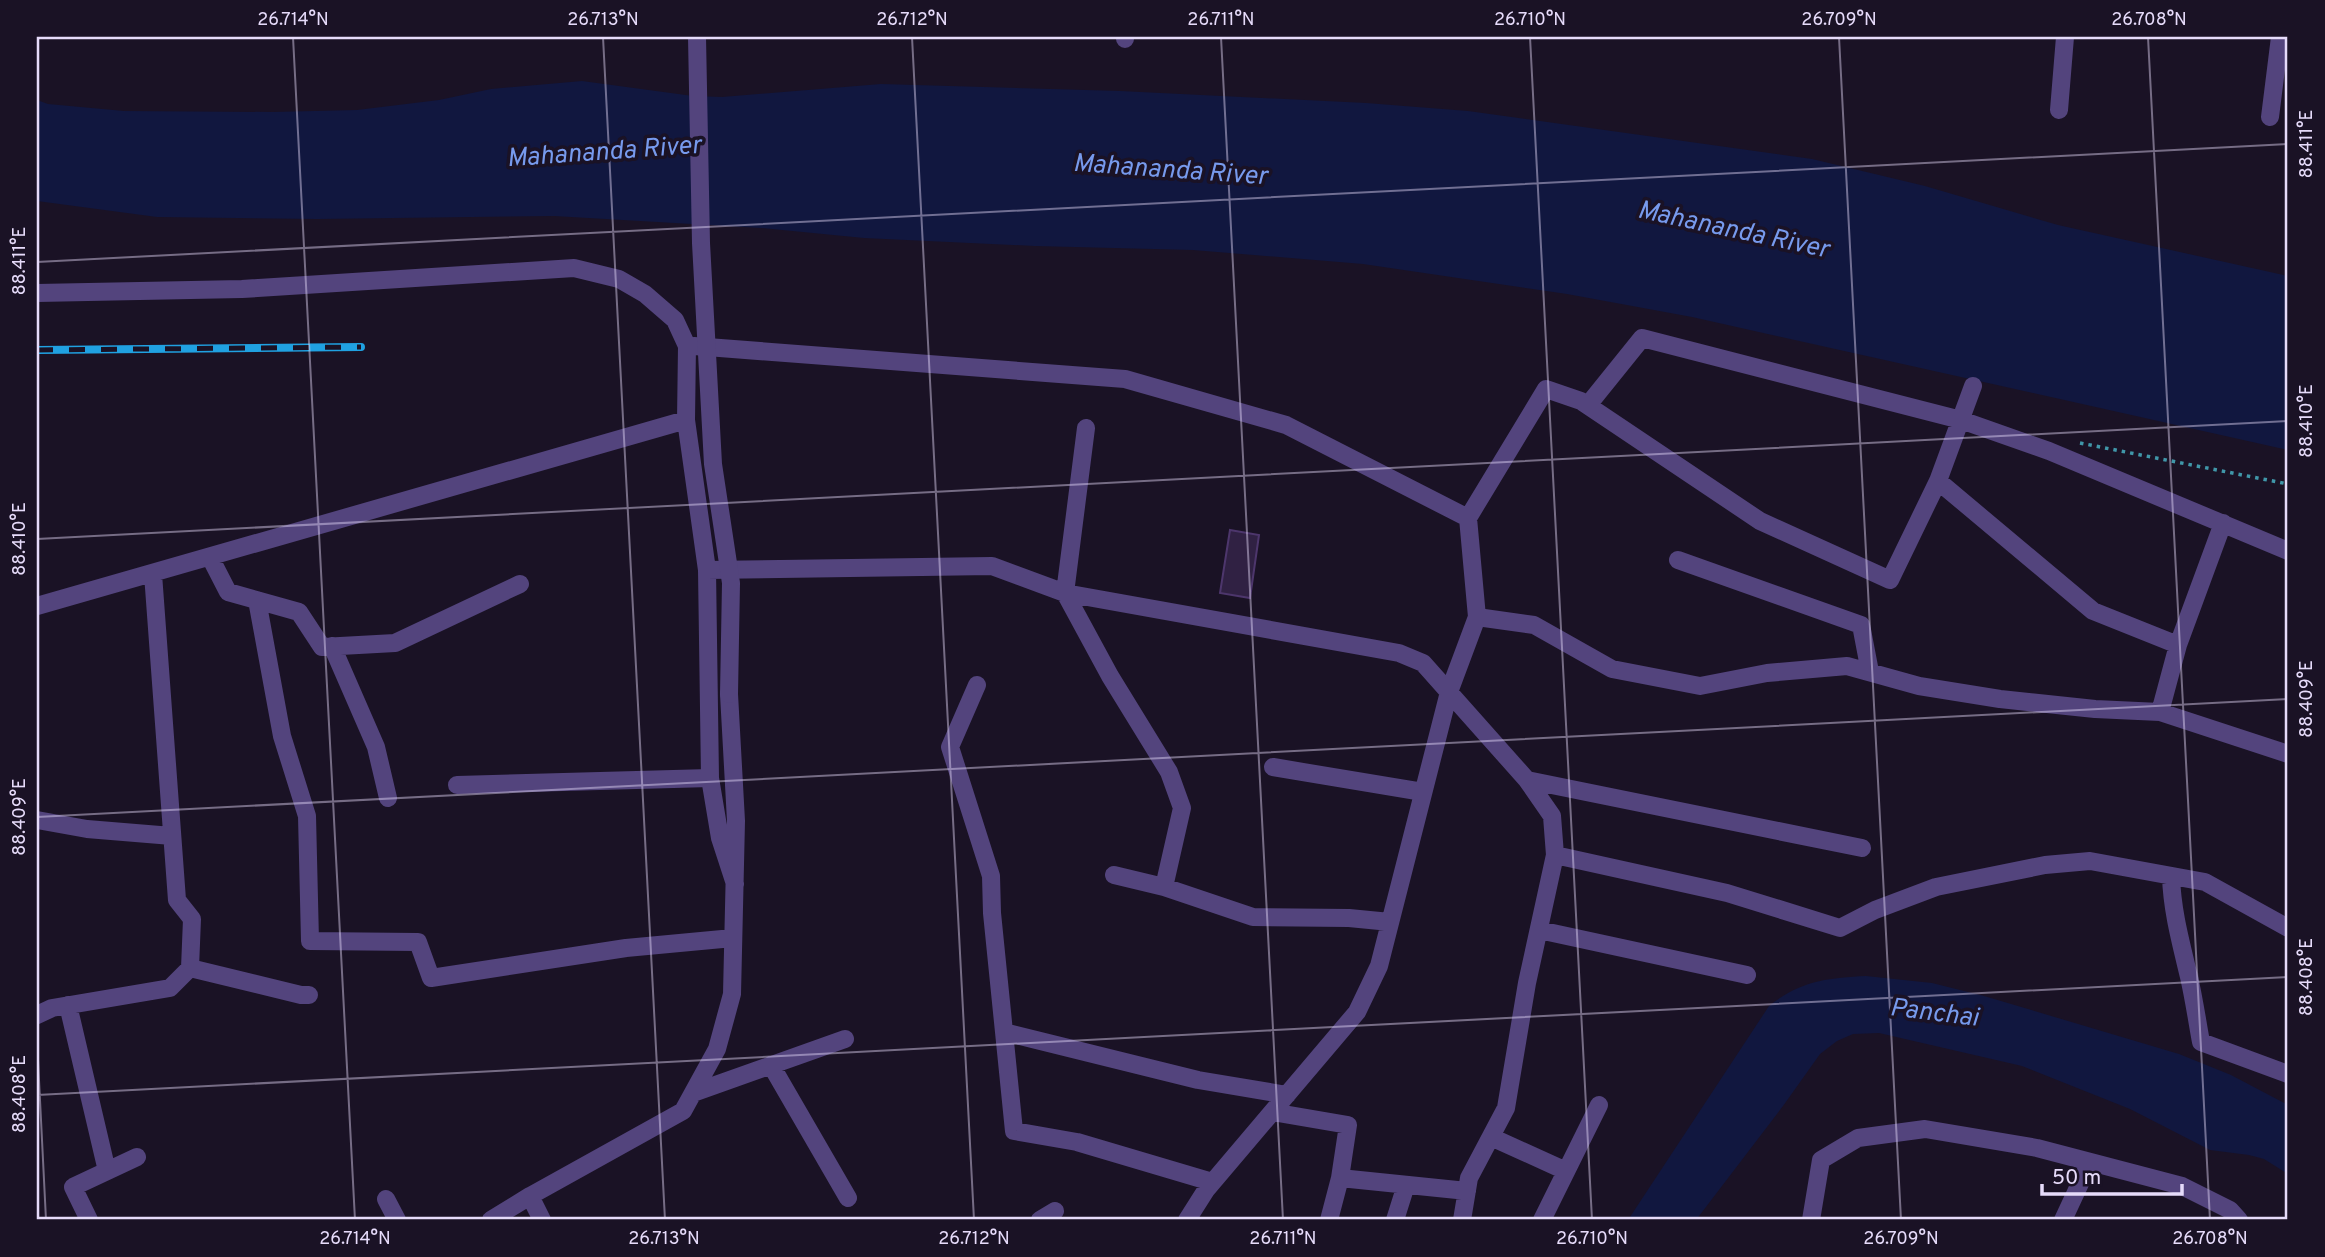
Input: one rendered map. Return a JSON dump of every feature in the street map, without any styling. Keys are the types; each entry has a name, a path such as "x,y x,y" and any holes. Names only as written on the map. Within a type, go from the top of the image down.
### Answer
{"street":[{"path":"491,1220 683,1111 717,1049 732,994 736,821 729,694 731,583 713,464 701,243 697,37"},
{"path":"2059,110 2065,37"},
{"path":"2270,117 2280,37"},
{"path":"37,293 242,289 573,268 619,279 645,294 676,320 687,346 686,420 707,570 710,778 720,838 735,884"},
{"path":"1588,405 1642,338 1961,419 2049,451 2288,551"},
{"path":"687,346 1125,379 1286,425 1468,518"},
{"path":"1187,1220 1212,1182 1357,1012 1379,966 1449,692 1477,617 1468,518 1546,389 1588,405 1759,521 1890,580 1938,481 1973,386"},
{"path":"37,606 686,420"},
{"path":"1086,428 1065,593 1110,676 1170,772 1182,808 1164,887"},
{"path":"1938,481 2093,611 2178,645"},
{"path":"2160,712 2178,645 2223,523"},
{"path":"210,557 229,592 299,612 322,647 395,643 520,584"},
{"path":"1678,560 1861,625 1870,672"},
{"path":"707,570 992,566 1065,593 1399,653 1423,663 1527,780 1552,816 1555,855 1527,983 1506,1108 1469,1178 1462,1220"},
{"path":"37,1015 52,1008 170,988 190,968 192,919 177,900 153,574"},
{"path":"257,600 282,736 307,816 310,941 418,942 431,978 626,948 733,938"},
{"path":"1477,617 1534,625 1612,669 1700,686 1767,673 1847,666 1919,686 2000,699 2095,709 2160,712 2288,754"},
{"path":"332,646 376,747 388,798"},
{"path":"977,685 950,747 991,876 992,914 1014,1131 1077,1142 1212,1182"},
{"path":"1273,767 1423,792"},
{"path":"457,785 710,778"},
{"path":"1527,780 1862,848"},
{"path":"37,820 87,829 172,836"},
{"path":"1555,855 1714,890 1840,928 1875,910 1936,887 2045,865 2090,861 2205,882 2288,928"},
{"path":"1114,875 1164,887 1252,917 1349,918 1390,922"},
{"path":"2171,876 2180,944 2202,1042 2288,1074"},
{"path":"1539,930 1747,975"},
{"path":"190,968 309,995"},
{"path":"68,1005 107,1171"},
{"path":"1004,1032 1198,1080 1287,1095"},
{"path":"693,1093 845,1039"},
{"path":"771,1065 848,1198"},
{"path":"1542,1220 1599,1105"},
{"path":"1272,1112 1348,1125 1340,1178 1329,1220"},
{"path":"1811,1220 1821,1160 1858,1139 1925,1129 2037,1148 2182,1186 2230,1210 2239,1220"},
{"path":"1491,1138 1566,1171"},
{"path":"89,1220 73,1186 138,1157"},
{"path":"2063,1220 2090,1162"},
{"path":"1340,1178 1467,1191"},
{"path":"1395,1220 1406,1185"},
{"path":"530,1196 542,1220"},
{"path":"386,1199 397,1220"}],"path":[{"path":"2070,441 2288,484"}],"water":[{"name":"Mahananda River","path":"582,81 693,96 722,97 881,84 1120,91 1366,103 1468,111 1812,159 1925,186 2058,225 2288,276 2288,450 1692,317 1567,294 1363,264 1193,250 864,238 761,228 554,216 317,219 157,217 37,201 37,100 48,104 124,111 357,110 439,100 491,89"},
{"name":"Panchai","path":"1866,976 1932,983 1984,996 2179,1054 2231,1075 2288,1105 2288,1174 2264,1159 2210,1150 2130,1109 2022,1066 1879,1033 1853,1034 1837,1041 1820,1054 1696,1220 1628,1220 1769,1006 1792,991 1814,982"}],"building":[{"path":"1230,530 1259,535 1250,598 1220,593"}],"railway":[{"path":"37,350 361,347"}]}
